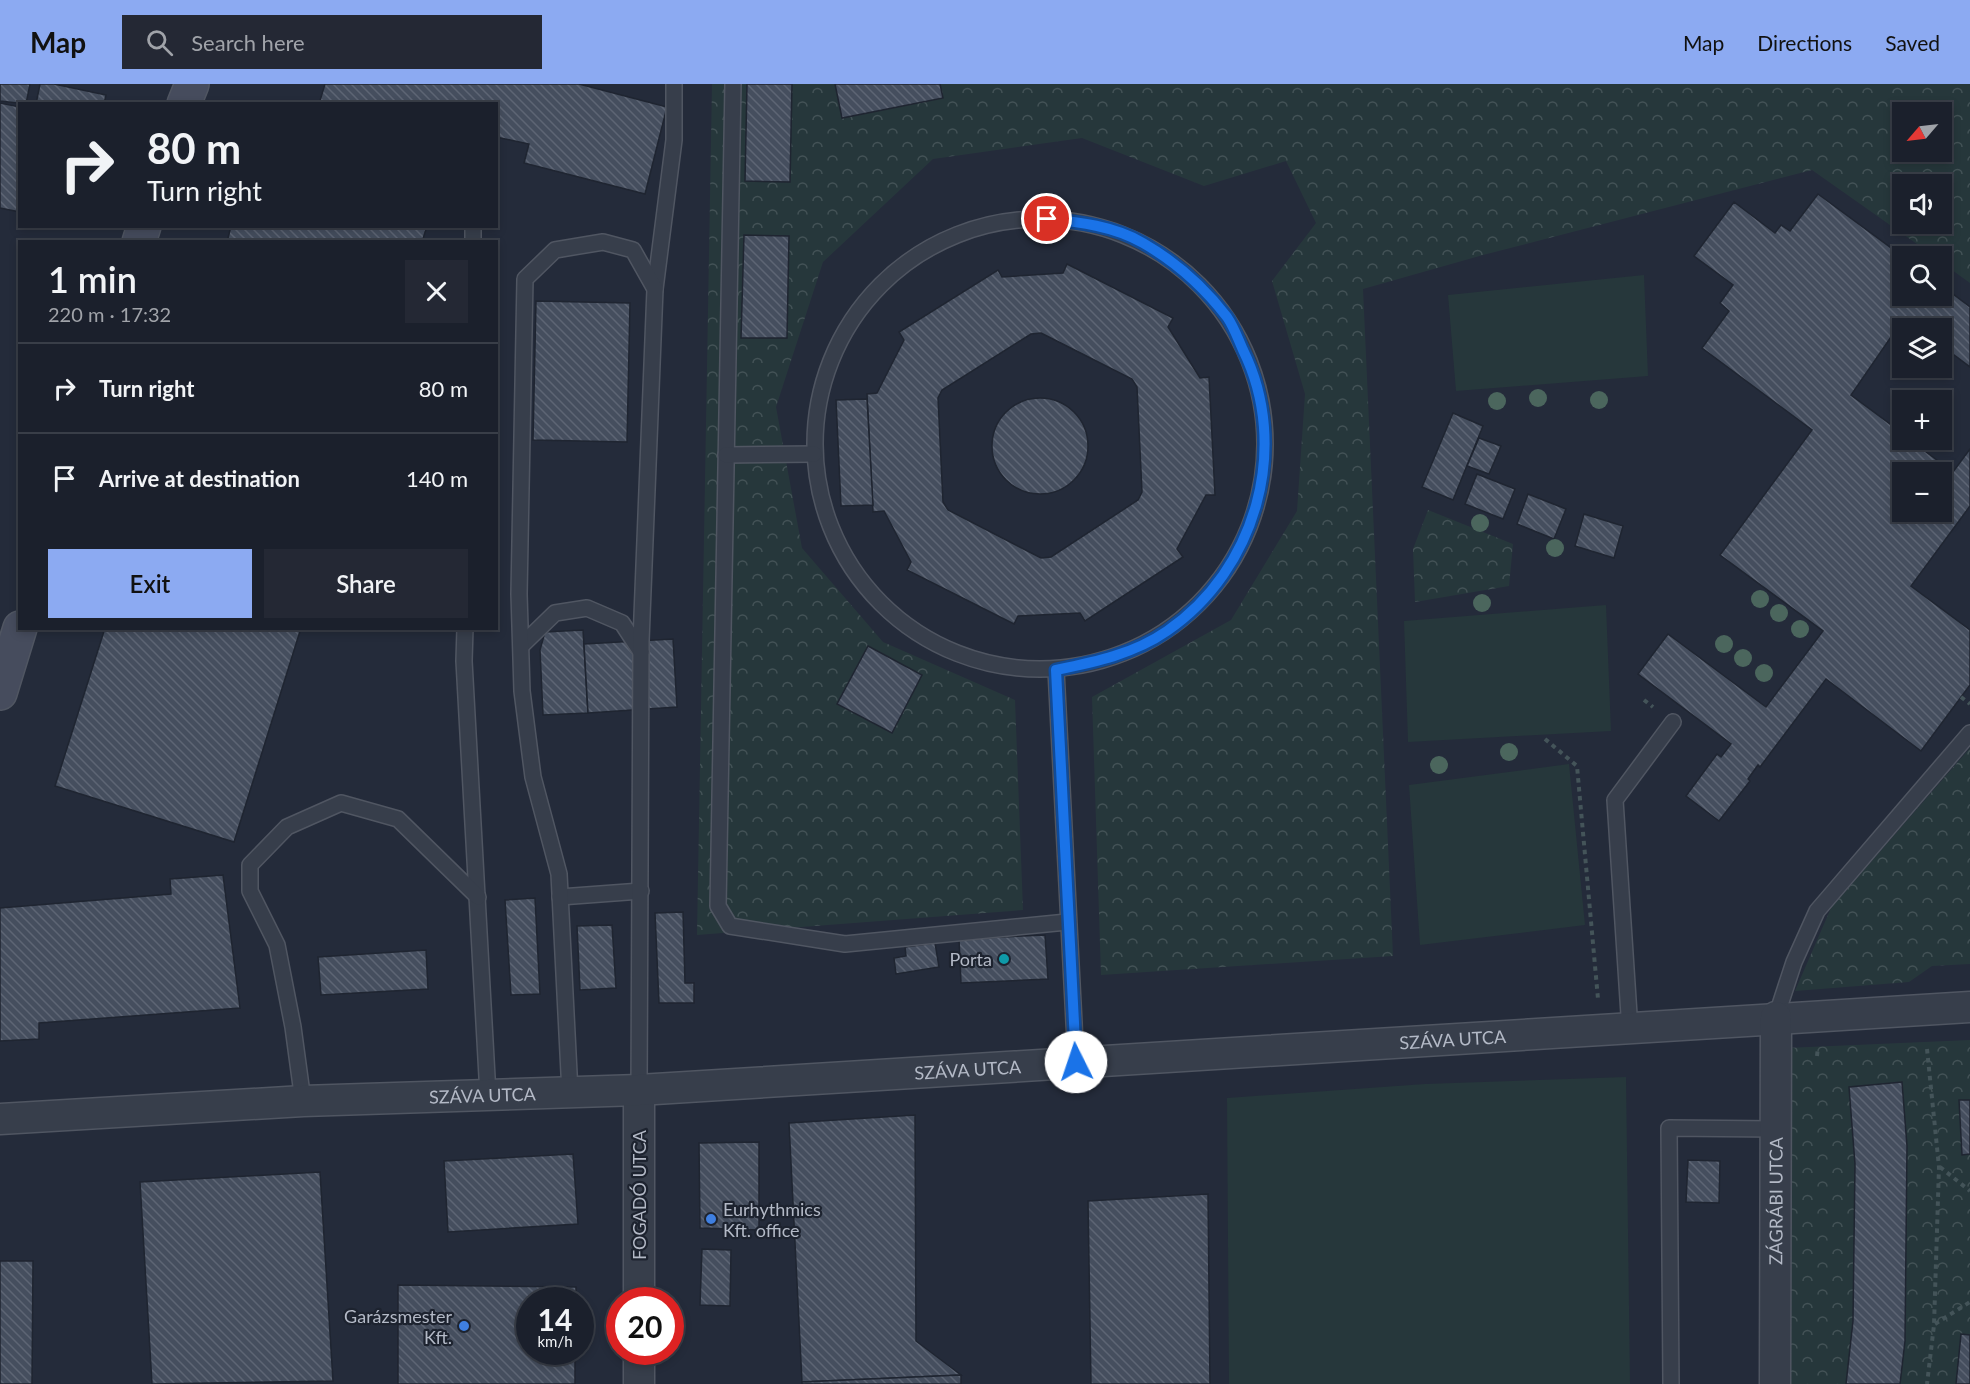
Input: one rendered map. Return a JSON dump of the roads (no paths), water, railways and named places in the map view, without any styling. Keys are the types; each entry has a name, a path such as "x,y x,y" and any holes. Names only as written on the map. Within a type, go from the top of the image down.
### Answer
{"street":[{"path":"185,102 192,84"},
{"path":"0,693 19,630"},
{"name":"SZÁVA UTCA","path":"0,1119 303,1101 639,1090 1600,1032 1776,1017 1970,1007"},
{"name":"ZÁGRÁBI UTCA","path":"1775,1384 1776,1017"},
{"name":"FOGADÓ UTCA","path":"639,1090 639,1287"},
{"path":"639,1365 639,1384"}],"lane":[{"path":"639,1090 641,652 655,289 674,140 674,84"},
{"path":"733,84 718,906 730,926 845,944 1067,922"},
{"path":"1027,218 1086,222 1141,242 1190,274 1228,319 1254,372 1266,430 1262,489 1243,544 1210,593 1167,632 1114,658 1056,670 996,666 940,647 890,613 851,568 842,550 825,513 814,454 819,396 838,340 872,292 916,254 970,228 1027,218"},
{"path":"570,1093 559,874 533,777 522,691 519,594 525,279 555,250 603,242 633,250 655,289"},
{"path":"726,454 814,454"},
{"path":"522,645 555,613 587,608 622,623 641,652"},
{"path":"465,630 464,661 488,1095"},
{"path":"1056,670 1067,922 1076,1062"},
{"path":"1630,1030 1615,800 1673,722"},
{"path":"1776,1017 1794,962 1817,911 1970,733"},
{"path":"303,1101 293,1027 277,945 249,891 250,865 287,827 341,803 398,819 478,897"},
{"path":"560,897 641,891"},
{"path":"1671,1384 1669,1128 1776,1129"}],"place":[{"name":"Porta","path":"1004,959"},
{"name":"Eurhythmics Kft. office","path":"711,1219"},
{"name":"Garázsmester Kft.","path":"464,1326"}]}
